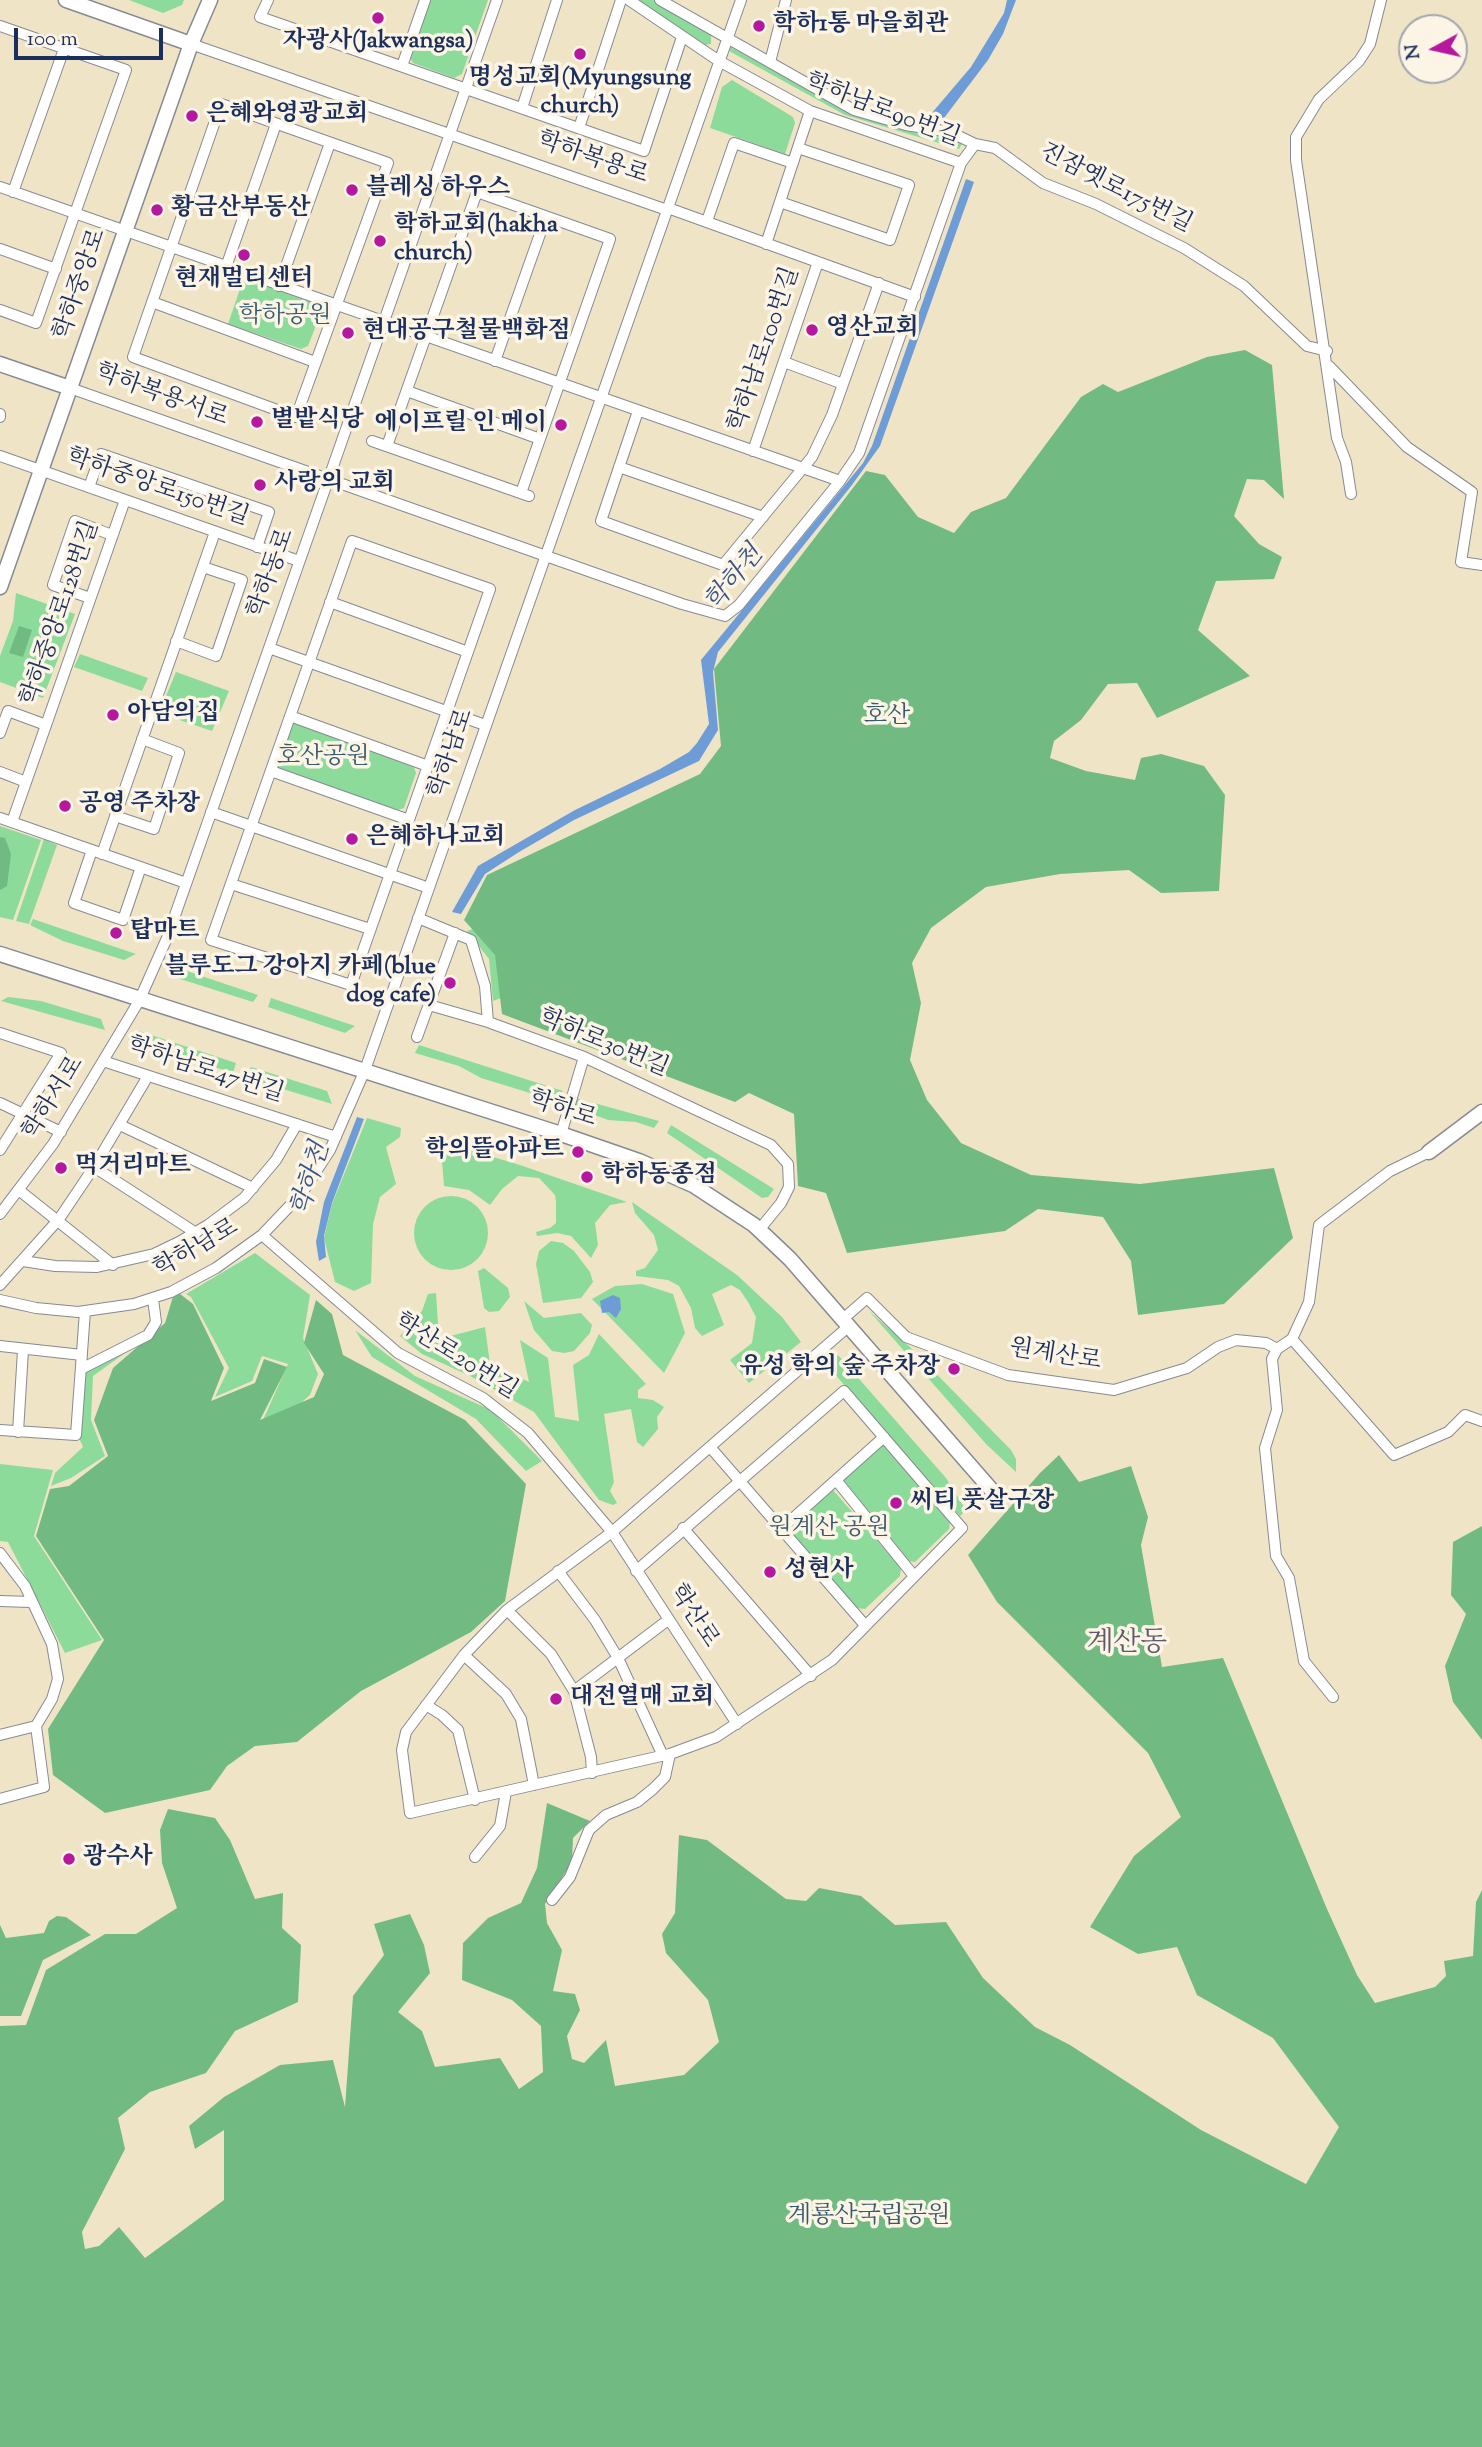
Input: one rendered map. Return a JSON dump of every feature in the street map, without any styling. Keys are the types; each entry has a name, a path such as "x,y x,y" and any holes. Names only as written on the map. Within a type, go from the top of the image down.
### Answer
{"street":[{"name":"학하복용로","path":"66,0 448,135 707,221 915,297"},
{"name":"학하중앙로","path":"0,587 191,44 210,0"},
{"path":"268,0 260,17 645,151 682,37"},
{"path":"402,66 425,0"},
{"name":"학하동로","path":"139,1001 186,883 497,0"},
{"path":"522,108 557,0"},
{"path":"579,128 621,0"},
{"name":"학하남로90번길","path":"544,555 725,616 739,605 840,481 859,453 961,163 810,111 719,61 629,0"},
{"name":"진잠옛로175번길","path":"660,0 854,110 906,125 950,132 975,144 995,148 1043,183 1096,204 1224,271 1262,301 1307,346 1326,351"},
{"name":"학하남로","path":"0,1300 36,1308 85,1311 153,1299 216,1268 262,1236 302,1193 336,1138 365,1070 741,0"},
{"path":"770,62 786,0"},
{"path":"1351,494 1346,463 1337,438 1296,160 1296,137 1319,99 1359,61 1370,44 1381,0"},
{"path":"0,310 36,323 126,70 1,29"},
{"path":"13,192 64,49"},
{"path":"221,104 276,124 388,163 296,417 133,357 221,104"},
{"path":"766,244 810,111"},
{"path":"226,267 276,124"},
{"path":"707,221 734,143 793,163"},
{"path":"279,286 330,144"},
{"path":"961,163 975,144"},
{"path":"780,202 890,240 909,184 798,148"},
{"name":"학하남로100번길","path":"0,187 840,481"},
{"path":"372,441 525,494 540,439 610,239 477,192 387,446"},
{"path":"495,361 546,217"},
{"path":"0,249 56,269"},
{"name":"학하남로100번길","path":"753,452 818,262"},
{"path":"638,411 601,522 723,565 803,468 832,415 878,284"},
{"path":"152,302 315,362"},
{"path":"784,362 843,384"},
{"name":"학하복용서로","path":"0,364 544,555"},
{"path":"1328,366 1407,447 1472,492 1461,562 1482,565"},
{"path":"407,391 540,439"},
{"path":"89,487 101,454 269,512 257,547"},
{"name":"학하중앙로150번길","path":"0,456 299,561"},
{"path":"619,467 763,517"},
{"name":"학하중앙로128번길","path":"12,822 125,500"},
{"path":"90,598 53,585 75,521 113,535"},
{"path":"141,867 123,920 74,903 115,816 215,532"},
{"path":"352,541 491,589 351,985 211,940 330,602 352,541"},
{"path":"176,641 216,656 242,580 202,567"},
{"path":"330,602 468,652"},
{"path":"269,648 485,725"},
{"path":"0,733 8,711 46,725"},
{"path":"290,716 428,766"},
{"path":"115,816 154,829 179,753 142,739"},
{"path":"271,771 409,820"},
{"path":"0,772 26,782"},
{"path":"211,812 429,888"},
{"path":"0,818 186,883"},
{"path":"231,884 370,929"},
{"path":"418,918 471,940 485,986 488,1022"},
{"path":"417,1037 455,933"},
{"name":"학하로","path":"0,954 139,1001 365,1070 561,1134 639,1161 693,1185 759,1230 846,1323 995,1494"},
{"name":"학하서로","path":"0,1214 20,1191 61,1132 139,1001"},
{"name":"학하로30번길","path":"429,1005 488,1022 584,1056 752,1134 782,1155 788,1164 789,1187 781,1203 759,1230"},
{"path":"0,1033 61,1053 0,1150"},
{"path":"561,1134 584,1056"},
{"name":"학하남로47번길","path":"23,1261 55,1266 113,1265 154,1254 195,1233 253,1188 288,1143 297,1124 103,1061"},
{"path":"0,1285 59,1219 94,1167 148,1076"},
{"path":"0,1103 61,1132"},
{"path":"1333,1697 1304,1661 1289,1578 1276,1556 1265,1448 1277,1410 1272,1359 1277,1349 1292,1339 1309,1302 1319,1225 1390,1171 1429,1152 1482,1112"},
{"path":"297,1124 336,1138"},
{"path":"120,1125 253,1188"},
{"path":"94,1167 195,1233"},
{"path":"20,1191 59,1219 113,1265"},
{"name":"학산로20번길","path":"262,1236 398,1353 507,1413 528,1433 612,1532"},
{"name":"원계산로","path":"846,1323 867,1298 906,1337 1008,1375 1114,1390 1187,1368 1218,1347 1236,1340 1266,1343 1277,1349"},
{"path":"81,1369 148,1335 156,1322 153,1299"},
{"path":"0,1430 76,1435 85,1311"},
{"path":"636,1571 844,1391 962,1528 914,1576 889,1608 864,1625 832,1660 716,1737 667,1755 410,1813 402,1750 406,1731 464,1655 508,1610 612,1532 846,1323"},
{"path":"1292,1339 1394,1455 1448,1432 1465,1415 1482,1421"},
{"path":"0,1346 82,1355"},
{"path":"18,1432 23,1350"},
{"path":"781,1529 884,1437"},
{"path":"710,1447 864,1625"},
{"path":"836,1480 914,1576"},
{"name":"학산로","path":"684,1528 811,1676"},
{"name":"학산로","path":"612,1532 737,1724"},
{"path":"0,1553 25,1586 52,1644 58,1679 52,1699 36,1726 44,1787 0,1798"},
{"path":"552,1900 570,1877 589,1830 607,1815 637,1802 653,1789 665,1777 667,1755 618,1658 595,1620 558,1571"},
{"path":"0,1601 31,1602"},
{"path":"508,1610 551,1654 574,1691 591,1758 592,1773"},
{"path":"574,1691 668,1620"},
{"path":"464,1655 506,1694 520,1719 534,1785"},
{"path":"426,1705 443,1715 458,1731 475,1800"},
{"path":"0,1735 36,1726"},
{"path":"475,1857 500,1826 505,1812 506,1792"}],"green space":[{"path":"129,0 184,0 182,5 163,13"},
{"path":"430,0 488,0 462,74 454,78 413,63 410,58"},
{"path":"636,0 654,0 711,35 711,44 704,45"},
{"path":"730,47 853,114 939,133 963,142 959,149 845,115 729,51"},
{"path":"732,80 793,117 795,123 785,154 710,128 722,87"},
{"name":"학하공원","path":"244,277 320,304 322,310 308,346 301,349 228,324"},
{"name":"호산","path":"1245,350 1272,365 1284,499 1264,480 1247,479 1234,516 1259,544 1282,557 1274,579 1216,581 1198,630 1250,676 1157,718 1137,683 1108,684 1081,720 1054,741 1050,758 1086,771 1135,780 1141,758 1161,754 1204,766 1225,795 1219,891 1161,893 1129,870 1060,874 986,887 931,928 912,963 921,1003 910,1060 927,1100 961,1143 1031,1175 1140,1184 1274,1168 1293,1238 1224,1304 1138,1315 1131,1261 1103,1217 1038,1209 1005,1231 847,1253 826,1193 798,1186 794,1114 749,1093 735,1102 502,1014 495,955 464,920 487,875 700,774 721,746 714,669 866,471 885,475 918,517 954,533 971,512 1006,498 1081,397 1103,384 1118,392 1207,357"},
{"path":"16,593 75,614 43,698 0,682 0,656 13,621"},
{"path":"19,626 32,630 23,657 9,653"},
{"path":"80,654 148,678 142,691 74,667"},
{"path":"176,672 229,691 212,731 159,713"},
{"name":"호산공원","path":"294,723 414,767 416,773 404,808 398,810 279,769 275,761 288,725"},
{"path":"0,826 41,840 13,920 0,917"},
{"path":"0,837 5,838 11,854 7,886 0,890"},
{"path":"44,839 57,845 29,924 16,921"},
{"path":"33,919 136,954 124,960 63,941 30,925"},
{"path":"489,924 515,993 493,1001 489,959 467,931"},
{"path":"166,964 258,995 253,1002 174,977"},
{"path":"8,997 41,1001 101,1019 105,1030 1,1001"},
{"path":"271,998 355,1026 345,1033 268,1007"},
{"path":"139,1031 236,1063 233,1073 128,1039"},
{"path":"419,1045 563,1091 553,1100 481,1078 459,1066 415,1053"},
{"path":"251,1067 327,1091 332,1104 247,1078"},
{"path":"576,1098 659,1121 654,1128 636,1122 608,1120 576,1108"},
{"path":"367,1118 401,1128 400,1137 386,1147 396,1184 380,1197 373,1224 371,1283 354,1291 335,1282 324,1238 332,1204"},
{"path":"671,1125 774,1189 768,1197 762,1198 667,1133"},
{"path":"423,1136 520,1165 627,1202 610,1205 595,1223 598,1245 591,1258 571,1236 557,1233 537,1236 536,1232 556,1223 555,1195 539,1178 518,1176 502,1189 490,1205 469,1190 444,1186 442,1161"},
{"path":"451,1196 465,1199 477,1207 485,1219 488,1233 485,1247 477,1259 465,1267 451,1270 437,1267 425,1259 417,1247 414,1233 417,1219 425,1207 437,1199"},
{"path":"632,1202 737,1275 782,1317 801,1342 749,1383 730,1360 752,1343 756,1317 748,1302 740,1290 731,1285 712,1294 724,1325 702,1336 695,1328 691,1308 679,1286 668,1280 636,1276 636,1271 645,1268 658,1250 654,1235 635,1213"},
{"path":"551,1241 563,1243 574,1251 590,1272 593,1282 581,1298 543,1303 536,1264 539,1251"},
{"path":"255,1253 310,1295 303,1338 318,1374 310,1395 275,1426 263,1420 288,1364 262,1356 252,1381 215,1397 229,1368 191,1297 186,1294"},
{"path":"484,1268 508,1288 510,1297 499,1311 489,1312 484,1308 478,1271"},
{"path":"642,1284 673,1294 685,1333 664,1373 592,1299 615,1286"},
{"path":"175,1290 193,1304 224,1368 211,1401 255,1383 264,1359 287,1367 260,1420 314,1397 324,1374 304,1343 316,1300 332,1314 343,1355 465,1420 526,1484 505,1601 471,1632 361,1691 297,1742 255,1746 227,1766 210,1790 105,1813 53,1775 48,1729 104,1640 36,1536 50,1489 69,1486 108,1456 94,1420 113,1368 165,1323"},
{"path":"436,1293 439,1339 485,1327 490,1364 529,1382 520,1340 548,1358 555,1417 579,1421 573,1365 589,1355 599,1334 646,1384 638,1390 638,1398 653,1400 664,1407 657,1417 658,1429 643,1447 637,1442 631,1409 604,1414 614,1482 610,1491 617,1503 613,1505 599,1500 534,1412 470,1376 422,1354 400,1336 422,1311 428,1294"},
{"path":"524,1301 544,1318 581,1313 592,1325 590,1333 574,1351 552,1351 534,1330"},
{"path":"869,1311 909,1346 1011,1450 1016,1459 1016,1472 986,1444"},
{"path":"355,1330 415,1376 491,1410 542,1461 526,1471 476,1419 372,1357"},
{"path":"132,1348 93,1376 91,1420 105,1456 71,1478 51,1486 55,1473 83,1447 79,1438 85,1372"},
{"path":"826,1353 839,1356 946,1478 966,1510 960,1516 839,1379 823,1358"},
{"name":"씨티 풋살구장","path":"879,1446 886,1446 950,1522 949,1529 915,1562 908,1561 842,1483 842,1478"},
{"name":"계룡산국립공원","path":"1059,1455 1079,1482 1131,1466 1148,1517 1141,1545 1162,1667 1223,1658 1327,1909 1357,1975 1375,2003 1435,1987 1446,1976 1444,1961 1473,1956 1476,1902 1482,1890 1482,2447 0,2447 0,2026 26,2025 46,1970 105,1934 136,1934 177,1908 162,1863 160,1830 168,1809 215,1818 230,1840 255,1899 283,1893 282,1928 301,1945 298,2002 235,2031 206,2073 150,2092 118,2118 125,2149 82,2232 85,2249 99,2246 119,2227 145,2258 224,2200 224,2130 195,2149 189,2126 224,2097 280,2065 333,2060 345,2107 353,1996 384,1955 374,1924 410,1914 424,1945 430,1973 398,2012 422,2031 435,2067 500,2058 519,2089 543,2072 541,2026 512,2000 462,1980 463,1943 488,1918 521,1903 537,1868 547,1803 590,1821 573,1838 572,1862 545,1904 547,1923 562,1950 553,1991 575,1994 580,2010 567,2036 572,2059 584,2063 606,2040 615,2086 684,2075 719,2042 708,2000 666,1953 662,1934 675,1913 679,1835 707,1840 786,1899 806,1901 819,1888 861,1896 895,1925 946,1922 983,1978 1035,2027 1070,2045 1201,2130 1306,2184 1339,2127 1273,2038 1197,1995 1177,1947 1138,1954 1090,1927 1134,1856 1181,1817 1148,1753 997,1602 968,1555"},
{"path":"0,1464 53,1470 34,1536 102,1640 65,1653 8,1542 0,1541"},
{"name":"원계산 공원","path":"827,1490 833,1490 901,1568 900,1576 865,1609 857,1608 788,1529"},
{"path":"1482,1526 1482,1740 1453,1702 1445,1666 1466,1614 1451,1595 1453,1542"},
{"path":"57,1916 66,1917 91,1935 43,1960 21,2016 0,2016 0,1925 6,1938 44,1933 49,1921"}],"water":[{"path":"1007,0 1016,0 1003,34 988,60 941,122 931,114 971,67 1004,13"},
{"path":"966,179 974,182 880,446 718,652 713,672 718,730 699,761 574,820 519,852 485,874 461,914 452,912 478,866 575,810 660,769 689,752 697,743 709,724 701,660 863,463 872,446"},
{"path":"357,1117 364,1119 332,1203 324,1236 326,1257 319,1261 316,1242 324,1202"},
{"path":"613,1295 620,1298 621,1309 616,1318 609,1312 602,1313 600,1301"}],"place":[{"name":"자광사(Jakwangsa)","path":"378,18"},
{"name":"학하1통 마을회관","path":"759,26"},
{"name":"명성교회(Myungsung church)","path":"580,54"},
{"name":"은혜와영광교회","path":"192,116"},
{"name":"블레싱 하우스","path":"352,190"},
{"name":"황금산부동산","path":"157,210"},
{"name":"학하교회(hakha church)","path":"380,241"},
{"name":"현재멀티센터","path":"244,255"},
{"name":"영산교회","path":"812,330"},
{"name":"현대공구철물백화점","path":"348,333"},
{"name":"별밭식당","path":"257,422"},
{"name":"에이프릴 인 메이","path":"561,425"},
{"name":"사랑의 교회","path":"260,485"},
{"name":"아담의집","path":"113,715"},
{"name":"공영 주차장","path":"65,806"},
{"name":"은혜하나교회","path":"352,839"},
{"name":"탑마트","path":"116,933"},
{"name":"블루도그 강아지 카페(blue dog cafe)","path":"450,983"},
{"name":"학의뜰아파트","path":"578,1152"},
{"name":"먹거리마트","path":"61,1168"},
{"name":"학하동종점","path":"587,1177"},
{"name":"유성 학의 숲 주차장","path":"954,1369"},
{"name":"씨티 풋살구장","path":"896,1503"},
{"name":"성현사","path":"770,1572"},
{"name":"대전열매 교회","path":"556,1699"},
{"name":"광수사","path":"69,1859"}],"district":[{"name":"계산동","path":"1127,1645"}],"water label":[{"name":"학하천","path":"736,580"},
{"name":"학하천","path":"313,1180"}]}
